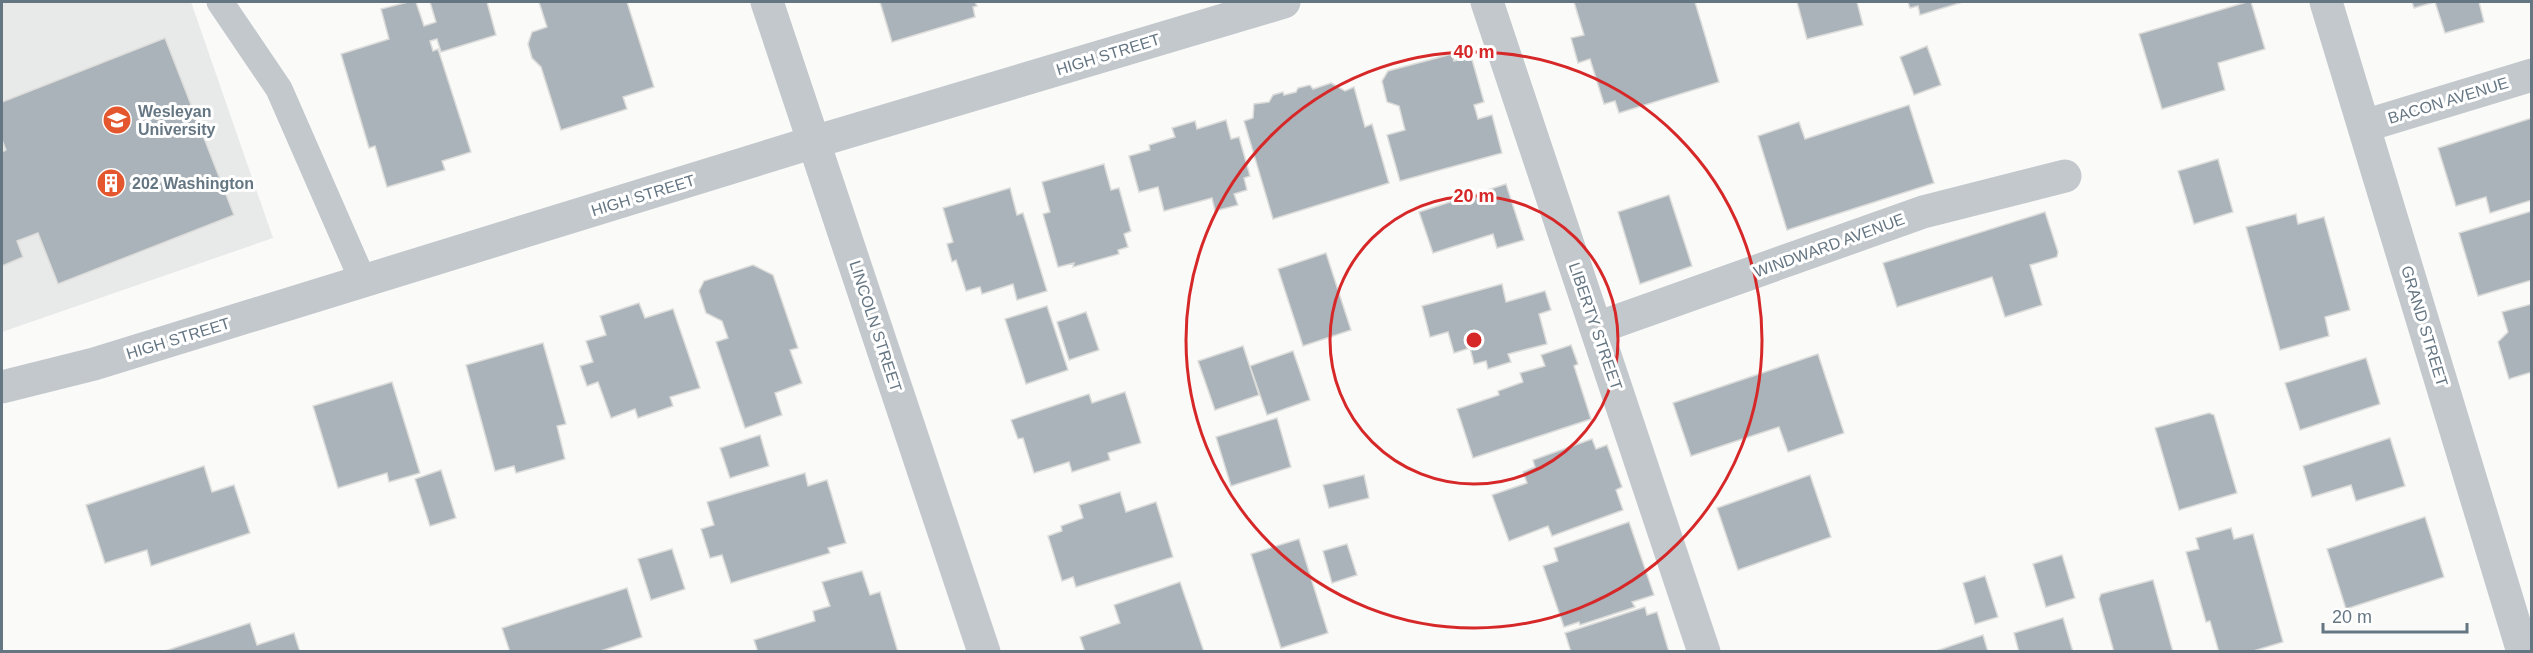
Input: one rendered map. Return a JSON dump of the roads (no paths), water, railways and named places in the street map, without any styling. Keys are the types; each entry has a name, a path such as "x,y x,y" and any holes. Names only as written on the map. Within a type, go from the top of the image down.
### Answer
{"street":[{"name":"LINCOLN STREET","path":"767,2 984,651"},
{"name":"HIGH STREET","path":"2,387 105,360 814,142 1284,2"},
{"name":"LIBERTY STREET","path":"1487,2 1704,651"},
{"name":"GRAND STREET","path":"2326,2 2519,648"},
{"name":"BACON AVENUE","path":"2364,126 2532,75"},
{"name":"WINDWARD AVENUE","path":"1597,328 1923,212 2065,176"}],"lane":[{"path":"220,2 279,89 363,281"}],"place":[{"name":"Wesleyan University","path":"117,120"},
{"name":"202 Washington","path":"111,183"}]}
